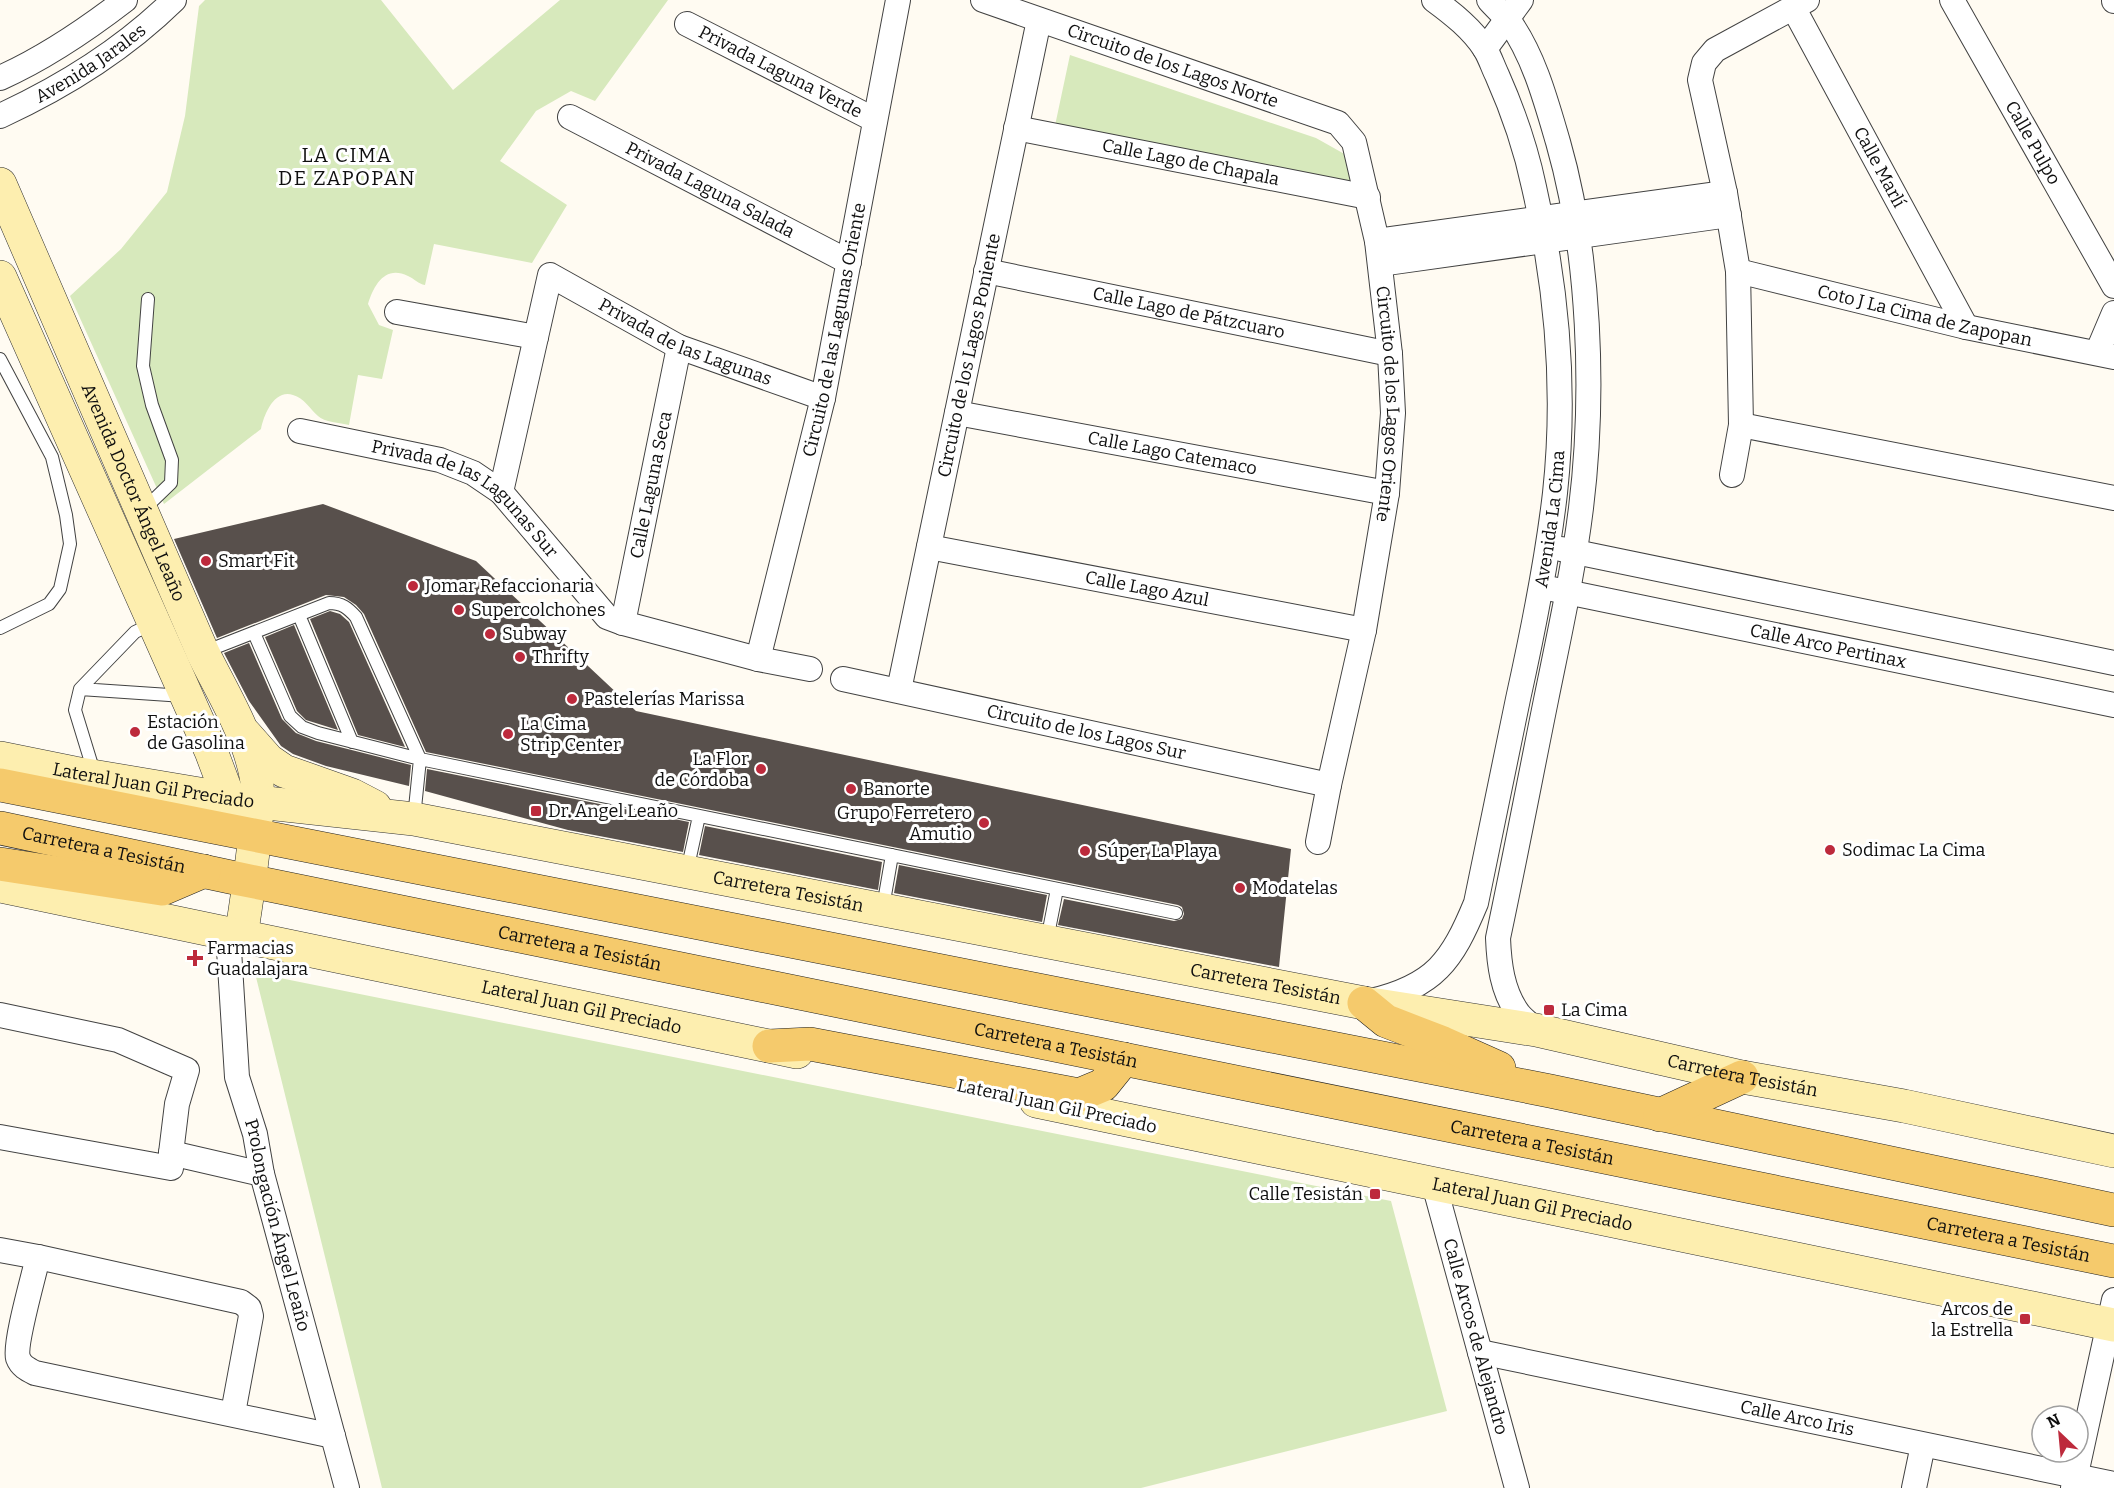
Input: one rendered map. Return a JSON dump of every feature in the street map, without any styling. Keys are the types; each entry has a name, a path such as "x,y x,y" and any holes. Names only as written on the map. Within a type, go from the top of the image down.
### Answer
{"main road":[{"name":"Avenida Doctor Ángel Leaño","path":"0,184 144,518 170,617 185,696 211,751 243,801 256,778 239,727 203,653 170,617 118,539 0,277"},
{"path":"118,539 144,518"},
{"path":"239,727 268,760 284,771 352,795 405,818"},
{"name":"Lateral Juan Gil Preciado","path":"0,758 243,801 405,818"},
{"path":"0,785 1550,1091 2114,1210"},
{"name":"Prolongación Ángel Leaño","path":"232,943 243,879 245,834 243,801"},
{"name":"Carretera Tesistán","path":"405,818 1364,1003 1536,1030 1742,1077 2112,1147"},
{"name":"Carretera a Tesistán","path":"0,828 2114,1261"},
{"path":"0,864 162,889 204,871"},
{"name":"Lateral Juan Gil Preciado","path":"0,886 232,943 769,1046 1434,1184 2112,1316"},
{"path":"1364,1003 1386,1021 1443,1043 1550,1091"},
{"path":"769,1046 810,1044 1079,1095 1103,1085 1124,1059"},
{"path":"1660,1115 1742,1077"}],"street":[{"name":"Avenida Jarales","path":"0,78 27,66 63,44 125,0"},
{"name":"Avenida Jarales","path":"0,116 44,96 81,72 148,24 174,0"},
{"name":"Circuito de las Lagunas Oriente","path":"758,659 824,398 898,0"},
{"name":"Circuito de los Lagos Norte","path":"984,0 1338,123 1354,142"},
{"name":"Avenida La Cima","path":"1364,1003 1412,988 1439,970 1456,947 1476,903 1541,587 1555,492 1559,369 1554,308 1543,230 1521,136 1502,87 1477,40 1463,23 1434,0"},
{"path":"1477,40 1496,6 1521,0"},
{"name":"Calle Pulpo","path":"1952,0 2114,286"},
{"path":"1732,475 1741,425 1738,271 1727,204 1700,80 1704,63 1715,50 1800,3"},
{"name":"Calle Marlí","path":"1800,3 1966,327"},
{"name":"Avenida La Cima","path":"1496,6 1522,43 1547,106 1569,181 1585,315 1588,382 1586,459 1575,552 1498,938 1499,961 1505,986 1518,1013 1536,1030"},
{"name":"Circuito de los Lagos Poniente","path":"899,690 1039,20"},
{"name":"Privada Laguna Verde","path":"687,24 875,120"},
{"name":"Privada Laguna Salada","path":"570,117 849,261"},
{"name":"Calle Lago de Chapala","path":"1016,128 1368,196"},
{"name":"Circuito de los Lagos Oriente","path":"1318,842 1364,630 1387,493 1393,413 1390,354 1377,241 1354,142"},
{"path":"1377,241 1490,237 1727,204"},
{"path":"1380,264 1490,237"},
{"name":"Calle Lago de Pátzcuaro","path":"986,271 1390,354"},
{"name":"Coto J La Cima de Zapopan","path":"1738,271 1966,327 2106,355"},
{"name":"Privada de las Lagunas","path":"536,337 550,275 679,347 824,398"},
{"path":"397,312 536,337 501,492"},
{"path":"2106,355 2114,313"},
{"name":"Calle Laguna Seca","path":"623,623 679,347"},
{"name":"Calle Lago Catemaco","path":"957,413 1387,493"},
{"path":"1741,425 2114,498"},
{"name":"Privada de las Lagunas Sur","path":"300,431 440,460 473,473 501,492 607,617 758,659 810,669"},
{"path":"1547,546 2114,663"},
{"name":"Calle Lago Azul","path":"929,547 1364,630"},
{"name":"Calle Arco Pertinax","path":"1541,587 2114,705"},
{"name":"Circuito de los Lagos Sur","path":"843,679 1329,785"},
{"path":"1483,868 1512,872"},
{"name":"Prolongación Ángel Leaño","path":"232,943 237,1077 255,1134 262,1174 347,1488"},
{"path":"0,1015 118,1040 187,1070 177,1104 171,1168 0,1137"},
{"path":"171,1154 262,1174"},
{"name":"Calle Arcos de Alejandro","path":"1434,1184 1517,1488"},
{"path":"0,1250 241,1302 246,1305 251,1316 233,1413"},
{"path":"38,1257 17,1350 22,1365 34,1373 233,1413 333,1436"},
{"path":"2074,1482 2112,1316"},
{"name":"Calle Arco Iris","path":"1480,1352 1923,1445 2074,1482 2114,1486"},
{"path":"1914,1488 1923,1445"}],"lane":[{"path":"144,518 171,483 172,460 152,405 143,366 148,299"},
{"path":"0,359 52,457 66,515 70,544 60,589 49,604 0,628"},
{"path":"203,653 329,603 340,603 349,609 357,617 420,759 405,818"},
{"path":"299,615 352,742"},
{"path":"95,776 75,710 80,689 135,632 170,617"},
{"path":"254,633 290,716 302,727 420,759 1176,913"},
{"path":"80,689 185,696"},
{"path":"687,872 699,816"},
{"path":"883,909 892,855"},
{"path":"1047,941 1057,889"}],"green space":[{"name":"LA CIMA DE ZAPOPAN","path":"205,0 381,0 453,90 560,0 668,0 595,101 571,91 536,111 500,161 567,205 532,263 434,244 425,285 400,273 393,273 382,279 374,290 368,304 379,325 393,330 382,379 358,375 349,425 321,418 297,396 286,394 280,396 271,404 261,429 164,504 70,296 121,249 167,192 185,116 199,6"},
{"path":"1070,55 1316,138 1348,156 1368,197 1053,135"},
{"path":"255,973 1391,1201 1447,1411 1141,1488 382,1488"}],"building":[{"name":"La Cima Strip Center","path":"323,504 476,561 636,711 1291,849 1279,967 1058,925 1064,899 1174,921 1182,919 1184,914 1182,907 1178,905 426,752 364,614 356,605 344,597 326,595 217,638 174,539"},
{"path":"330,611 340,614 349,622 405,747 358,735 310,619"},
{"path":"294,625 338,730 306,720 297,711 265,637"},
{"path":"249,643 282,719 296,733 316,741 411,765 409,786 326,766 293,754 281,746 249,701 224,653"},
{"path":"427,769 689,822 683,852 568,830 425,791"},
{"path":"705,826 882,862 878,890 699,855"},
{"path":"899,865 1047,895 1042,922 894,893"}],"place":[{"name":"Smart Fit","path":"206,561"},
{"name":"Jomar Refaccionaria","path":"413,586"},
{"name":"Supercolchones","path":"459,610"},
{"name":"Subway","path":"490,634"},
{"name":"Thrifty","path":"520,657"},
{"name":"Pastelerías Marissa","path":"572,699"},
{"name":"Estación de Gasolina","path":"135,732"},
{"name":"La Cima Strip Center","path":"508,734"},
{"name":"La Flor de Córdoba","path":"761,769"},
{"name":"Banorte","path":"851,789"},
{"name":"Dr. Angel Leaño","path":"536,811"},
{"name":"Grupo Ferretero Amutio","path":"984,823"},
{"name":"Sodimac La Cima","path":"1830,850"},
{"name":"Súper La Playa","path":"1085,851"},
{"name":"Modatelas","path":"1240,888"},
{"name":"Farmacias Guadalajara","path":"195,958"},
{"name":"La Cima","path":"1549,1010"},
{"name":"Calle Tesistán","path":"1375,1194"},
{"name":"Arcos de la Estrella","path":"2025,1319"}],"district":[{"name":"LA CIMA DE ZAPOPAN","path":"347,166"}]}
